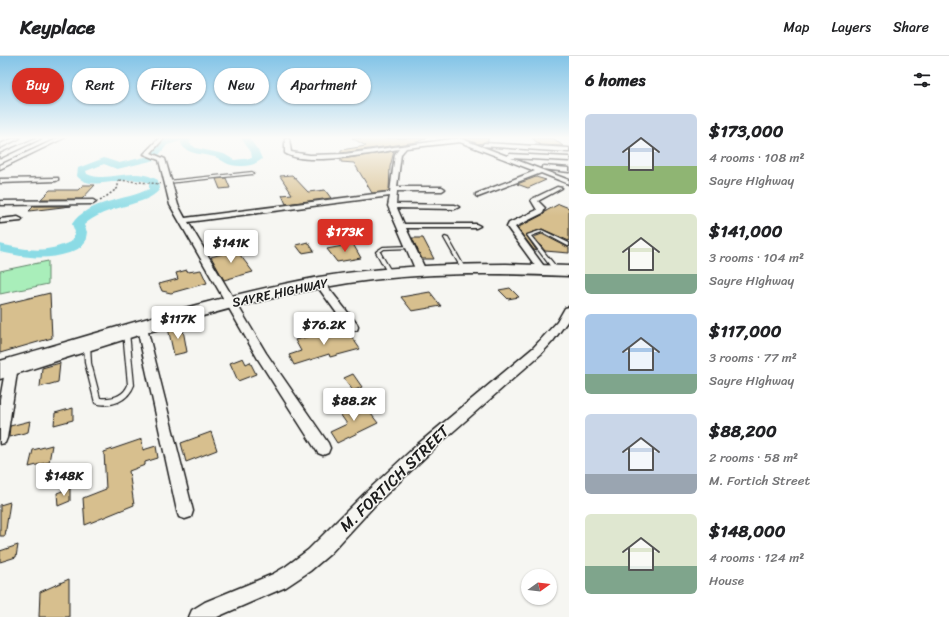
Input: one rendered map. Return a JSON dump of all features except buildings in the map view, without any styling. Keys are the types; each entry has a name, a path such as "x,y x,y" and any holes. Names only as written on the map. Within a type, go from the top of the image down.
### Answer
{"highway":[{"name":"SAYRE HIGHWAY","path":"6,368 230,302 320,283 390,273 463,268 556,270"}],"street":[{"path":"163,164 174,205 262,356 323,448"},
{"path":"397,164 392,206 422,271"},
{"path":"523,164 569,182"},
{"path":"532,168 569,170"},
{"path":"478,195 541,171"},
{"path":"0,182 56,179"},
{"path":"556,270 511,227 512,225 540,212 541,208 534,200 559,188"},
{"path":"184,220 393,191 442,189"},
{"path":"0,204 93,202"},
{"path":"392,206 455,207"},
{"path":"0,221 18,219"},
{"path":"402,226 476,226"},
{"path":"320,283 353,327"},
{"name":"M. FORTICH STREET","path":"199,617 211,608 284,579 305,565 382,487 447,426 534,353 555,330 569,310"},
{"path":"134,330 185,511"},
{"path":"0,438 6,368"}],"lane":[{"path":"168,183 252,173"},
{"path":"556,270 529,235 542,231 569,245"},
{"path":"446,238 463,268"},
{"path":"390,273 378,252 380,249 411,247"},
{"path":"87,344 88,363 97,401 106,402 125,395 130,391 134,330"}],"path":[{"path":"93,202 103,200 118,188 118,180 168,183"}],"green space":[{"path":"48,261 48,284 0,294 0,271"}],"waterway":[{"path":"0,248 31,254 49,254 58,252 78,243 81,232 78,224 95,211 135,199 154,190 154,182 136,176 102,180 88,179 82,176 81,170 93,164"},
{"path":"115,164 117,166 125,164"}]}
